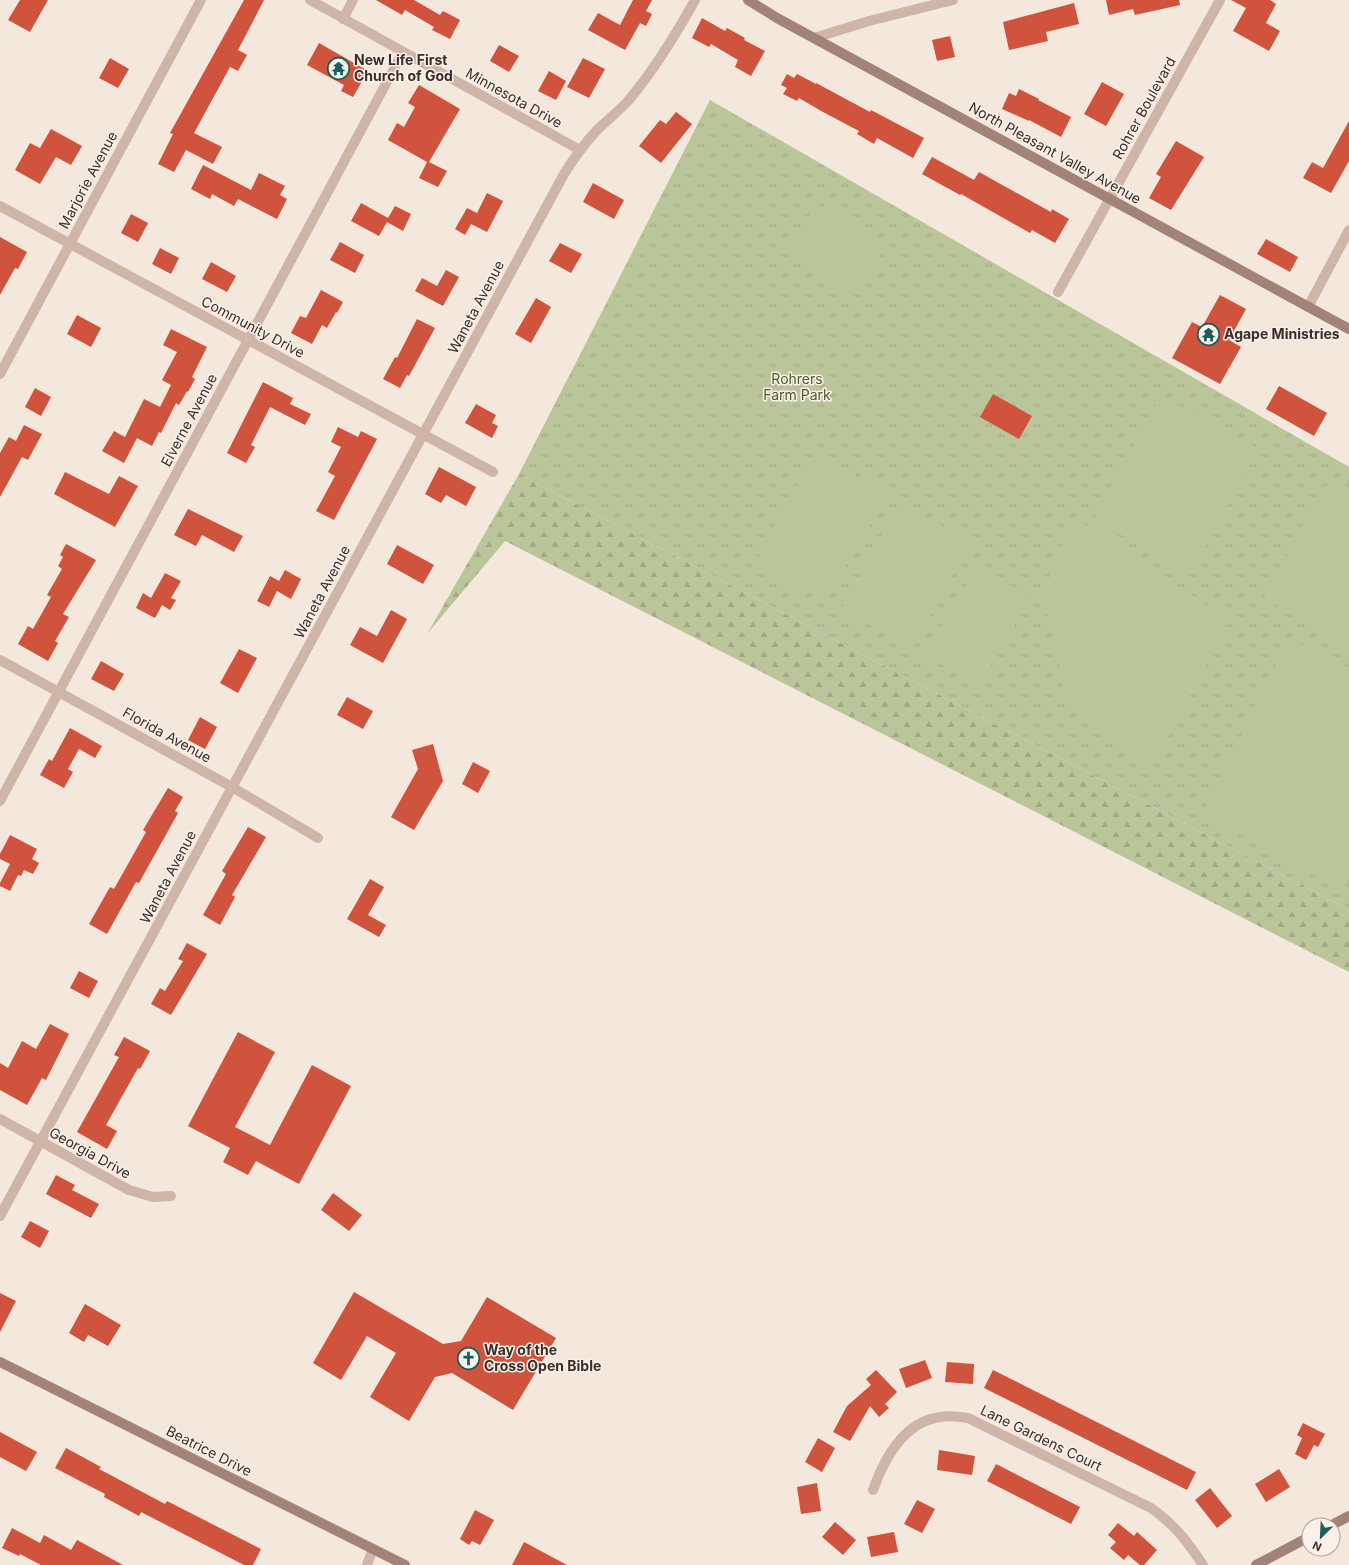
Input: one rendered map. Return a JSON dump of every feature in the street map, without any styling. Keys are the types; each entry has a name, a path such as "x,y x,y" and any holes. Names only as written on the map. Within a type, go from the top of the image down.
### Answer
{"street":[{"name":"Marjorie Avenue","path":"0,374 201,0"},
{"name":"Minnesota Drive","path":"310,0 580,150"},
{"path":"343,19 354,0"},
{"name":"Waneta Avenue","path":"0,1216 564,174 580,150 597,130 615,114 649,75 669,46 695,0"},
{"name":"North Pleasant Valley Avenue","path":"748,0 777,18 1349,329"},
{"path":"814,38 869,21 953,0"},
{"name":"Rohrer Boulevard","path":"1058,292 1220,0"},
{"name":"Elverne Avenue","path":"0,801 403,52"},
{"name":"Community Drive","path":"0,206 494,472"},
{"path":"1308,307 1349,230"},
{"name":"Florida Avenue","path":"0,660 232,787 318,838"},
{"name":"Georgia Drive","path":"0,1119 129,1190 153,1197 171,1196"},
{"name":"Beatrice Drive","path":"0,1362 405,1565"},
{"name":"Lane Gardens Court","path":"873,1490 879,1473 888,1457 899,1442 912,1429 921,1423 934,1418 954,1416 968,1418 1151,1508 1166,1518 1183,1536 1203,1565"},
{"path":"1256,1565 1301,1541"},
{"path":"367,1565 373,1549"}],"green space":[{"name":"Rohrers Farm Park","path":"710,100 1349,467 1349,910 519,474"},
{"path":"817,204 887,243 858,295 788,256"},
{"path":"1160,396 1259,449 1190,572 1093,520"},
{"path":"814,453 888,494 826,602 754,565"},
{"path":"519,474 1349,910 1349,972 505,541 427,634"},
{"path":"1326,485 1349,498 1349,649 1263,598"},
{"path":"901,503 971,542 912,648 841,609"},
{"path":"1074,517 1229,620 1152,768 1066,698 1043,595"},
{"path":"977,567 1031,597 980,685 925,655"},
{"path":"1289,637 1349,671 1349,877 1327,881 1202,815"}],"building":[{"path":"20,0 48,0 30,32 8,20"},
{"path":"244,0 264,0 238,50 247,55 238,71 230,67 194,133 222,147 213,164 186,150 174,172 158,164 173,134 170,133"},
{"path":"376,0 414,0 440,15 443,11 460,20 450,39 432,30 434,27 405,10 402,15"},
{"path":"633,0 652,0 646,11 652,14 646,26 640,23 625,50 588,30 598,13 620,25"},
{"path":"1106,0 1179,0 1180,5 1135,15 1133,9 1109,15"},
{"path":"1231,0 1270,0 1276,4 1266,23 1280,31 1269,51 1233,31 1246,8"},
{"path":"1074,3 1079,24 1046,32 1048,41 1009,50 1003,22"},
{"path":"702,18 725,31 727,28 745,38 744,40 765,51 751,76 735,67 738,60 711,44 709,47 692,38"},
{"path":"950,36 955,57 937,61 932,40"},
{"name":"New Life First Church of God","path":"319,43 368,71 353,97 341,91 344,85 307,65"},
{"path":"499,45 519,56 509,72 490,61"},
{"path":"110,58 129,69 118,88 99,78"},
{"path":"583,58 605,69 589,98 567,87"},
{"path":"549,71 566,81 556,100 538,91"},
{"path":"787,74 794,78 797,74 924,138 913,158 877,138 874,144 857,134 859,131 799,98 797,101 783,94 787,88 781,85"},
{"path":"1102,82 1124,94 1106,126 1084,114"},
{"path":"419,85 460,109 429,162 447,171 438,187 419,178 427,162 388,140 397,123 404,127 415,107 408,103"},
{"path":"1019,89 1071,117 1061,137 1029,120 1002,109 1009,93 1016,96"},
{"path":"676,112 692,124 661,163 639,146 660,120 666,124"},
{"path":"1349,121 1349,161 1331,193 1303,178 1312,162 1323,168"},
{"path":"51,129 82,146 71,165 56,157 40,184 15,170 30,143 40,148"},
{"path":"1176,141 1204,157 1171,210 1149,198 1161,177 1156,174"},
{"path":"932,157 974,180 979,172 1051,212 1052,209 1069,219 1055,243 1032,230 1030,233 922,174"},
{"path":"203,165 251,190 259,173 285,186 280,195 287,199 277,219 238,199 234,206 212,194 210,199 191,189"},
{"path":"593,183 624,200 614,219 583,202"},
{"path":"487,193 503,201 487,232 471,224 465,235 455,229 467,208 477,213"},
{"path":"361,203 388,218 395,206 411,214 403,231 387,222 379,236 351,221"},
{"path":"131,214 148,223 138,242 121,233"},
{"path":"0,237 27,252 18,269 15,268 0,295"},
{"path":"1266,239 1298,257 1290,272 1257,254"},
{"path":"340,242 364,255 355,273 330,260"},
{"path":"560,243 582,254 571,273 549,261"},
{"path":"160,248 179,258 171,274 152,264"},
{"path":"211,262 236,276 227,292 202,279"},
{"path":"446,270 459,277 443,306 415,291 422,278 437,286"},
{"path":"321,290 343,302 327,328 322,325 312,344 291,333 300,316 306,318"},
{"name":"Agape Ministries","path":"1220,295 1246,309 1229,340 1241,347 1220,384 1172,358 1192,322 1202,327"},
{"path":"536,298 551,307 531,343 515,334"},
{"path":"77,315 101,328 91,347 67,334"},
{"path":"417,319 435,328 409,376 407,375 400,388 383,379 395,357 397,358"},
{"path":"171,329 207,347 192,377 195,379 188,392 187,391 179,405 176,403 161,433 159,432 152,446 137,438 124,463 102,451 114,431 125,437 144,399 160,407 171,385 162,380 177,352 163,345"},
{"path":"263,382 293,398 290,404 311,414 305,425 270,407 251,445 255,447 246,463 227,453"},
{"path":"1279,386 1327,413 1314,436 1266,409"},
{"path":"35,388 51,397 41,416 25,407"},
{"path":"993,394 1032,416 1019,439 980,417"},
{"path":"476,404 496,415 492,423 498,426 492,438 465,423"},
{"path":"24,425 42,434 28,460 22,457 0,497 0,453 9,437 16,441"},
{"path":"338,427 358,437 361,431 377,439 334,520 316,511 335,476 328,472 341,447 331,442"},
{"path":"439,467 476,487 466,506 446,495 441,503 425,494"},
{"path":"65,472 109,494 119,476 138,486 115,527 54,494"},
{"path":"188,509 243,536 234,552 202,535 196,546 174,535"},
{"path":"66,544 96,560 63,614 69,617 55,641 58,643 48,661 18,644 28,626 33,629 51,597 47,595 62,569 58,566 63,557 60,555"},
{"path":"397,545 434,565 423,584 387,564"},
{"path":"285,570 301,579 291,599 277,591 269,607 257,601 270,576 279,581"},
{"path":"165,573 181,581 171,598 176,600 170,610 162,605 155,618 136,608 143,593 151,598"},
{"path":"391,610 407,619 383,663 350,645 360,627 377,636"},
{"path":"239,649 257,658 238,693 220,683"},
{"path":"101,661 124,674 114,691 91,679"},
{"path":"347,697 373,711 363,729 337,715"},
{"path":"200,717 217,727 205,749 188,740"},
{"path":"70,728 102,746 95,758 79,749 68,769 73,772 64,788 40,775 49,759 52,761"},
{"path":"433,744 443,781 414,830 391,817 418,769 412,750"},
{"path":"473,762 490,771 478,793 462,784"},
{"path":"168,788 183,797 175,811 178,813 139,883 136,882 107,934 89,924 110,887 114,889 146,832 143,830"},
{"path":"248,827 266,837 232,895 235,897 220,925 203,915 226,874 222,871"},
{"path":"10,835 37,849 32,859 39,863 33,874 24,870 21,876 18,875 10,891 0,886 0,883 10,864 0,859 0,854"},
{"path":"370,879 384,887 368,915 386,925 379,937 347,919"},
{"path":"187,943 207,954 171,1015 151,1004 160,988 165,991 183,961 178,959"},
{"path":"79,971 98,981 89,998 70,988"},
{"path":"50,1024 69,1034 46,1080 42,1078 27,1105 0,1090 0,1063 8,1068 22,1041 36,1049"},
{"path":"238,1032 275,1052 235,1127 270,1145 312,1065 351,1086 299,1184 256,1161 248,1175 223,1162 230,1148 188,1126"},
{"path":"124,1037 150,1051 140,1069 138,1068 106,1125 117,1131 107,1149 77,1132 119,1057 114,1055"},
{"path":"56,1175 75,1185 72,1190 99,1204 91,1218 46,1194"},
{"path":"333,1193 362,1215 349,1231 321,1210"},
{"path":"30,1221 49,1231 40,1248 21,1237"},
{"name":"Way of the Cross Open Bible","path":"354,1292 443,1344 461,1341 487,1297 556,1338 513,1410 452,1373 435,1377 409,1421 370,1397 396,1353 367,1336 341,1380 313,1363"},
{"path":"0,1293 16,1301 0,1332"},
{"path":"85,1304 121,1325 108,1346 88,1335 84,1342 69,1333"},
{"path":"925,1360 932,1378 906,1388 899,1369"},
{"path":"947,1362 974,1364 973,1384 945,1382"},
{"path":"876,1370 897,1392 885,1404 889,1408 879,1417 870,1406 850,1441 833,1432 847,1406 871,1385 866,1379"},
{"path":"993,1370 1196,1472 1187,1490 984,1388"},
{"path":"1303,1423 1325,1434 1318,1447 1314,1445 1306,1460 1295,1454 1302,1438 1297,1435"},
{"path":"0,1432 37,1452 26,1471 0,1457"},
{"path":"818,1438 835,1448 822,1472 805,1462"},
{"path":"66,1448 101,1467 99,1469 165,1504 167,1501 261,1549 253,1565 244,1565 141,1512 139,1516 104,1497 105,1494 55,1468"},
{"path":"939,1450 975,1456 972,1475 937,1470"},
{"path":"996,1464 1080,1507 1071,1524 987,1481"},
{"path":"1279,1469 1290,1487 1266,1502 1255,1484"},
{"path":"817,1483 821,1511 801,1514 797,1487"},
{"path":"1210,1488 1232,1516 1217,1528 1195,1500"},
{"path":"917,1500 935,1509 922,1533 904,1524"},
{"path":"475,1510 494,1520 480,1545 472,1541 469,1545 460,1539"},
{"path":"835,1522 856,1540 843,1555 822,1537"},
{"path":"1118,1523 1134,1536 1137,1532 1157,1550 1144,1565 1140,1565 1128,1555 1124,1560 1110,1548 1116,1542 1108,1535"},
{"path":"12,1528 40,1543 44,1535 71,1550 77,1540 123,1565 41,1565 20,1554 19,1556 2,1548"},
{"path":"894,1532 898,1552 871,1557 867,1537"},
{"path":"524,1542 567,1565 512,1565"}],"place":[{"name":"New Life First Church of God","path":"338,68"},
{"name":"Agape Ministries","path":"1209,334"},
{"name":"Way of the Cross Open Bible","path":"468,1358"}]}
